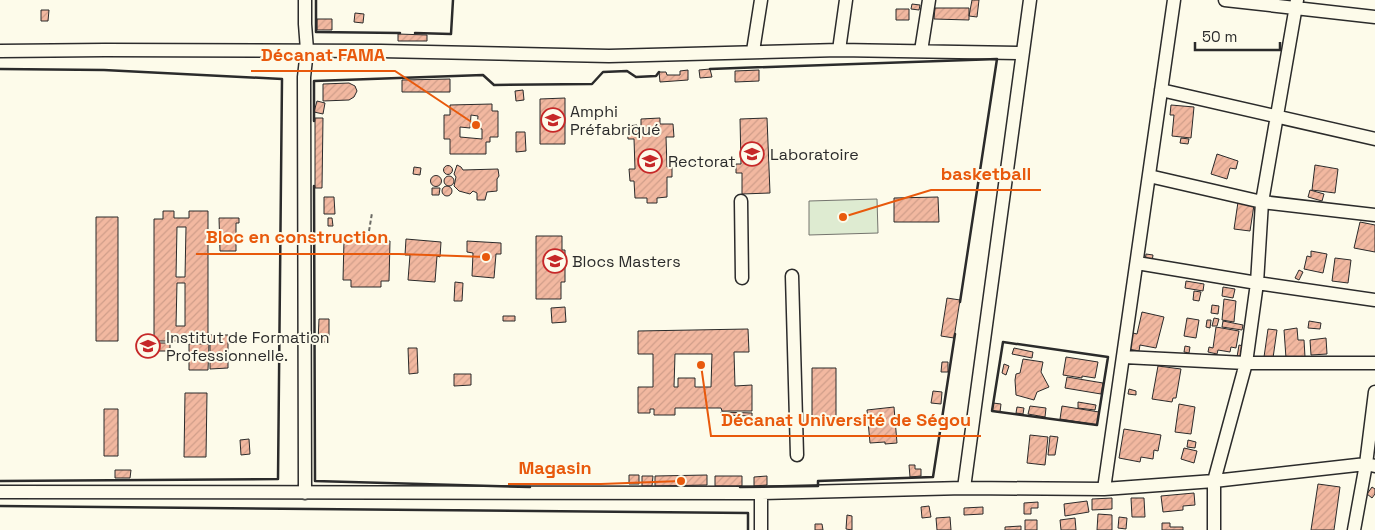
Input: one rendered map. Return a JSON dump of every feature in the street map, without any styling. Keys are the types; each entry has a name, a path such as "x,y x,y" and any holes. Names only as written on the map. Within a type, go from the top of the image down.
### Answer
{"street":[{"path":"305,0 307,50 304,77 305,493"},
{"path":"753,51 761,0"},
{"path":"839,50 846,0"},
{"path":"921,51 929,0"},
{"path":"964,488 1030,0"},
{"path":"1104,488 1174,0"},
{"path":"1225,0 1297,4 1375,17"},
{"path":"1214,530 1214,481 1246,363 1257,283 1262,202 1297,4"},
{"path":"0,51 307,50 608,56 839,50 1022,53"},
{"path":"1161,90 1375,139"},
{"path":"1149,176 1262,202 1375,215"},
{"path":"741,201 742,278"},
{"path":"1137,263 1375,300"},
{"path":"792,276 797,455"},
{"path":"1124,357 1246,363 1375,363"},
{"path":"1354,530 1370,465 1375,392"},
{"path":"0,492 761,493 964,488 1104,488 1214,481 1370,465"},
{"path":"761,493 761,530"}],"path":[{"path":"370,231 372,213"}],"green space":[{"path":"877,199 878,233 809,235 809,201"}],"building":[{"path":"972,0 979,0 977,17 969,16"},
{"path":"912,4 920,5 919,10 911,9"},
{"path":"935,8 969,8 969,20 934,19"},
{"path":"896,9 909,9 909,20 896,20"},
{"path":"41,10 49,10 48,21 41,21"},
{"path":"355,13 364,14 363,23 354,22"},
{"path":"317,19 332,19 332,30 317,30"},
{"path":"398,34 427,35 427,41 398,41"},
{"path":"710,69 712,77 700,78 699,70"},
{"path":"688,70 688,80 660,82 659,72 666,72 667,75 680,75 680,71"},
{"path":"759,70 759,81 735,82 735,71"},
{"path":"450,79 450,92 402,92 402,80"},
{"path":"349,83 355,86 357,91 354,97 349,100 323,101 323,84"},
{"path":"523,90 524,100 516,101 515,91"},
{"path":"565,98 565,144 540,144 540,99"},
{"path":"317,101 325,103 323,114 314,112"},
{"path":"492,104 492,111 498,111 498,137 490,137 490,142 486,142 486,154 450,154 450,139 444,139 444,115 450,115 450,105","holes":["471,115 478,116 477,128 482,129 482,139 460,137 460,127 470,128"]},
{"path":"1171,105 1194,107 1191,138 1172,136 1174,115 1170,115"},
{"path":"315,118 323,118 322,188 315,188"},
{"path":"660,118 660,124 673,124 674,137 666,137 667,167 672,167 672,177 667,177 667,197 657,198 657,203 647,203 647,198 635,198 634,181 630,181 629,169 635,169 634,139 628,139 627,126 637,125 637,130 641,130 641,119"},
{"path":"767,118 770,193 742,194 742,173 736,173 736,164 741,164 740,119"},
{"path":"516,132 525,132 526,151 516,152"},
{"path":"1181,138 1189,139 1188,144 1180,143"},
{"path":"1217,154 1238,161 1236,169 1230,168 1227,179 1211,174"},
{"path":"448,165 453,170 448,175 443,170"},
{"path":"457,165 463,170 498,169 497,191 487,192 485,200 477,200 477,193 473,191 470,194 459,191 454,186 456,177 454,174"},
{"path":"1315,165 1338,169 1335,193 1312,190"},
{"path":"414,167 421,168 420,175 413,174"},
{"path":"436,175 442,181 436,187 430,181"},
{"path":"447,176 451,176 454,181 453,185 447,186 444,183 444,179"},
{"path":"447,186 452,191 447,196 442,191"},
{"path":"432,188 440,188 439,195 432,195"},
{"path":"1310,190 1324,194 1322,201 1308,197"},
{"path":"324,197 334,197 335,214 324,214"},
{"path":"938,197 939,222 894,222 894,198"},
{"path":"1238,202 1254,205 1250,231 1234,229"},
{"path":"163,211 174,211 174,218 189,218 189,211 208,211 208,341 154,341 154,219 163,219","holes":["177,227 186,227 185,277 176,277","177,283 185,283 185,326 176,326"]},
{"path":"96,217 118,217 118,341 96,341"},
{"path":"219,218 239,218 239,223 236,223 236,251 220,251"},
{"path":"328,218 332,218 333,226 328,226"},
{"path":"1360,222 1375,225 1375,252 1354,248"},
{"path":"536,236 562,236 562,250 565,250 565,282 561,282 561,299 536,299"},
{"path":"406,239 441,242 440,257 437,256 435,282 408,280 410,255 405,255"},
{"path":"344,240 390,241 389,281 381,281 381,287 351,287 351,280 343,280"},
{"path":"467,241 501,243 501,254 496,254 494,278 472,276 473,253 467,252"},
{"path":"1311,251 1327,254 1323,273 1304,269 1307,256 1311,257"},
{"path":"1146,254 1153,255 1152,262 1145,261"},
{"path":"1335,258 1351,260 1348,283 1332,281"},
{"path":"1299,270 1303,272 1299,280 1295,278"},
{"path":"1186,281 1204,284 1203,291 1185,288"},
{"path":"455,282 463,283 462,301 454,301"},
{"path":"1223,287 1235,289 1233,298 1222,296"},
{"path":"1194,291 1201,292 1199,301 1193,300"},
{"path":"947,298 960,300 954,338 941,336"},
{"path":"1224,299 1236,301 1234,322 1222,320"},
{"path":"1212,305 1219,306 1218,314 1211,313"},
{"path":"565,307 566,322 552,323 551,308"},
{"path":"1142,312 1164,317 1156,348 1140,345 1139,351 1129,349 1133,333 1137,334"},
{"path":"503,316 515,316 515,321 503,321"},
{"path":"1187,318 1199,320 1196,338 1184,336"},
{"path":"1214,318 1219,319 1217,326 1212,326"},
{"path":"319,319 329,319 329,342 318,342"},
{"path":"1207,320 1211,320 1210,328 1206,327"},
{"path":"1223,321 1243,325 1242,330 1222,327"},
{"path":"1309,321 1321,323 1320,329 1308,328"},
{"path":"1216,327 1239,331 1236,348 1231,347 1230,352 1218,350 1217,354 1208,352 1209,347 1213,348"},
{"path":"1297,328 1298,340 1304,340 1305,357 1286,358 1284,330"},
{"path":"748,329 749,352 734,352 735,386 752,385 752,411 722,411 721,408 675,408 675,415 654,415 654,409 650,409 650,413 638,413 638,387 653,387 653,354 638,354 638,331","holes":["675,354 712,354 711,387 695,387 695,378 678,378 678,387 674,387"]},
{"path":"1268,329 1277,330 1273,358 1264,357"},
{"path":"210,335 228,335 228,368 210,369"},
{"path":"1326,338 1327,354 1311,355 1310,340"},
{"path":"157,343 170,343 170,351 158,351"},
{"path":"189,344 209,344 208,370 189,370"},
{"path":"1239,345 1243,346 1241,357 1237,357"},
{"path":"1185,346 1190,347 1189,353 1184,352"},
{"path":"408,348 417,348 418,373 409,374"},
{"path":"1014,348 1033,352 1032,358 1012,354"},
{"path":"1066,357 1098,362 1095,378 1063,375"},
{"path":"1023,359 1043,362 1041,372 1049,387 1037,392 1034,400 1016,395 1016,374 1020,373"},
{"path":"942,362 948,362 948,372 941,372"},
{"path":"1004,364 1009,366 1006,375 1002,373"},
{"path":"1158,366 1181,369 1176,398 1173,398 1172,402 1152,399"},
{"path":"812,368 836,368 836,420 812,420"},
{"path":"454,374 471,374 471,385 454,386"},
{"path":"1067,377 1103,383 1101,394 1065,388"},
{"path":"1129,389 1136,391 1136,395 1128,394"},
{"path":"933,391 942,392 941,404 931,403"},
{"path":"185,393 207,393 206,457 184,457"},
{"path":"1078,402 1096,405 1095,410 1078,408"},
{"path":"993,403 1001,404 1000,412 992,411"},
{"path":"1179,404 1195,407 1191,434 1175,432"},
{"path":"1030,406 1046,408 1045,417 1028,414"},
{"path":"1062,406 1099,412 1097,425 1060,419"},
{"path":"894,407 897,443 870,443 867,410"},
{"path":"1017,407 1024,408 1023,414 1016,413"},
{"path":"104,409 118,409 118,456 104,456"},
{"path":"721,412 752,413 752,416 721,415"},
{"path":"1124,429 1161,435 1158,451 1154,450 1153,459 1141,457 1140,462 1119,458"},
{"path":"1030,435 1048,437 1045,465 1027,463"},
{"path":"1050,436 1058,437 1055,455 1048,455"},
{"path":"249,439 250,454 241,455 240,440"},
{"path":"1188,440 1196,442 1195,448 1187,447"},
{"path":"1184,448 1197,451 1194,463 1181,459"},
{"path":"909,465 915,465 915,469 921,469 921,476 910,477"},
{"path":"115,470 131,470 130,478 115,478"},
{"path":"629,475 639,475 639,484 629,484"},
{"path":"707,475 707,485 655,486 655,476"},
{"path":"642,476 653,476 652,486 642,486"},
{"path":"715,476 742,476 742,486 715,486"},
{"path":"767,476 767,485 754,486 754,477"},
{"path":"1318,484 1340,487 1334,530 1311,530"},
{"path":"1372,487 1375,489 1375,494 1372,498 1367,494"},
{"path":"1194,493 1195,505 1183,506 1183,510 1163,512 1161,496"},
{"path":"1112,498 1112,509 1092,510 1092,499"},
{"path":"1131,498 1144,498 1145,517 1132,517"},
{"path":"1087,501 1089,512 1065,516 1064,504"},
{"path":"1038,502 1038,508 1031,508 1031,514 1024,514 1024,503"},
{"path":"929,506 931,517 922,518 921,507"},
{"path":"983,507 983,514 964,515 964,508"},
{"path":"1098,514 1112,515 1112,530 1097,530"},
{"path":"847,515 852,516 852,530 846,529"},
{"path":"950,517 951,530 937,530 936,518"},
{"path":"1119,517 1127,518 1126,529 1118,528"},
{"path":"1075,518 1076,530 1061,530 1060,520"},
{"path":"1025,520 1037,520 1037,530 1025,530"},
{"path":"1162,523 1170,523 1170,527 1183,527 1183,530 1162,530"},
{"path":"815,524 822,524 823,530 815,530"},
{"path":"1021,526 1021,530 1005,530 1005,527"}],"wall":[{"path":"316,0 316,32 400,33"},
{"path":"415,33 451,34 453,0"},
{"path":"710,69 997,59 960,302"},
{"path":"0,69 104,70 282,79 278,479 0,481"},
{"path":"314,121 314,81 483,75 494,85 592,84 603,72 627,71 636,77 656,76 659,72"},
{"path":"314,186 315,481 530,487"},
{"path":"740,487 818,486 818,481 933,477 955,334"},
{"path":"1003,342 1108,357 1097,425 992,411 1003,342"},
{"path":"0,506 748,513 748,530"}],"place":[{"name":"Amphi Préfabriqué","path":"553,120"},
{"name":"Décanat FAMA","path":"476,125"},
{"name":"Laboratoire","path":"752,154"},
{"name":"Rectorat","path":"650,161"},
{"name":"basketball","path":"843,217"},
{"name":"Bloc en construction","path":"486,257"},
{"name":"Blocs Masters","path":"555,261"},
{"name":"Institut de Formation Professionnelle.","path":"148,346"},
{"name":"Décanat Université de Ségou","path":"701,365"},
{"name":"Magasin","path":"681,481"}]}
